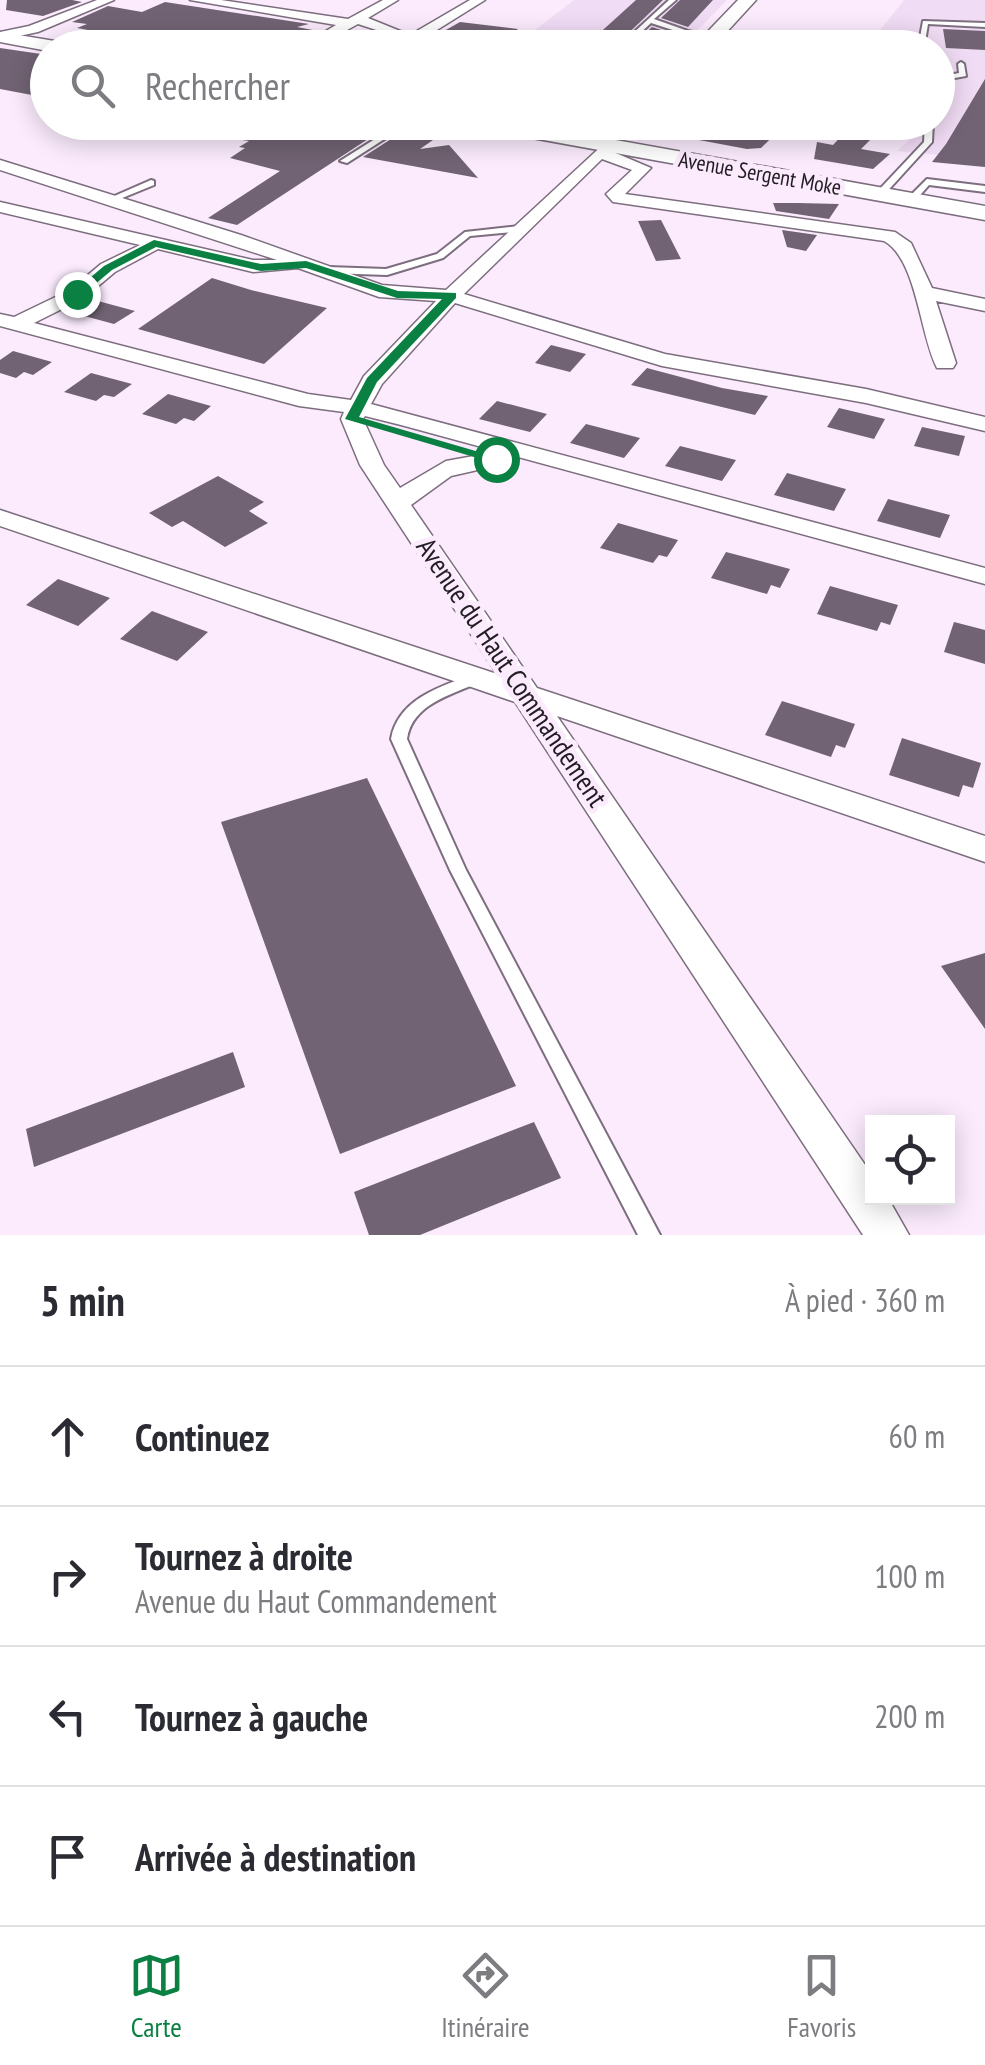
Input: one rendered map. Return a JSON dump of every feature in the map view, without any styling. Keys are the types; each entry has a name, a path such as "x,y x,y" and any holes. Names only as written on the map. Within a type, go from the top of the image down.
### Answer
{"main road":[{"path":"718,30 748,0"},
{"name":"Avenue Sergent Moke","path":"559,140 985,214"},
{"path":"604,150 613,140"}],"street":[{"path":"11,37 108,0"},
{"path":"196,0 354,21 381,30"},
{"path":"337,30 392,0"},
{"path":"427,30 479,0"},
{"path":"355,413 372,381 452,296 604,150 643,168 615,194 619,198 898,240 924,292 946,363"},
{"path":"0,165 397,295 452,296 662,360 866,396 985,424"},
{"path":"0,208 261,267 314,267"},
{"path":"8,322 77,294 108,268 141,254 154,243"},
{"path":"924,292 985,305"},
{"path":"8,322 985,576"},
{"path":"355,413 496,459 985,593"},
{"name":"Avenue du Haut Commandement","path":"355,413 372,465 888,1235"},
{"path":"398,504 435,472 466,460 496,459"},
{"path":"0,518 532,700 985,849"}],"lane":[{"path":"639,30 673,0"},
{"path":"650,20 678,30"},
{"path":"923,30 924,22 985,25"},
{"path":"955,75 962,74 961,64"},
{"path":"344,161 378,140"},
{"path":"880,195 928,140"},
{"path":"107,201 151,182"},
{"path":"911,200 927,182 985,189"},
{"path":"314,267 388,272 440,256 468,234 520,229"},
{"path":"475,679 414,708 404,718 399,739 458,870 649,1235"}],"shaded area":[{"path":"574,0 727,0 698,30 535,30"},
{"path":"904,0 985,0 985,159 897,151 909,140 955,140 955,30 880,30"}],"building":[{"path":"7,0 82,2 43,16 6,10"},
{"path":"636,0 663,0 632,30 603,30"},
{"path":"680,0 713,0 688,27 661,18"},
{"path":"165,2 309,24 297,27 313,30 88,30 77,28 87,24 72,22 108,6 142,12"},
{"path":"460,22 518,29 517,30 446,30"},
{"path":"943,29 985,31 985,50 955,48 955,30"},
{"path":"0,48 30,52 30,95 0,89"},
{"path":"985,79 985,167 932,162 948,140 955,140 955,129"},
{"path":"242,140 367,140 237,225 208,218 280,171 230,158 249,141"},
{"path":"390,140 433,140 420,149 449,145 478,178 363,157"},
{"path":"699,140 769,140 761,148"},
{"path":"838,140 870,140 861,149 890,154 873,169 814,159 817,142 833,145"},
{"path":"773,203 839,204 829,219 776,211"},
{"path":"661,220 681,259 656,261 638,221"},
{"path":"782,230 817,235 806,251 787,247"},
{"path":"212,278 327,308 264,364 138,329"},
{"path":"98,301 135,311 114,324 77,314"},
{"path":"551,345 586,354 570,372 535,363"},
{"path":"13,351 52,362 33,375 24,372 16,378 0,373 0,360"},
{"path":"647,368 768,396 755,415 631,385"},
{"path":"91,373 132,384 114,397 104,395 96,401 64,392"},
{"path":"168,394 211,406 194,421 184,418 176,424 142,414"},
{"path":"497,401 547,414 530,432 479,419"},
{"path":"839,408 885,419 874,439 827,427"},
{"path":"586,424 640,438 624,458 570,443"},
{"path":"922,427 965,436 959,456 914,446"},
{"path":"680,446 736,460 722,481 665,466"},
{"path":"787,473 846,489 834,511 774,495"},
{"path":"218,476 264,502 249,511 268,523 225,547 183,521 172,527 149,513"},
{"path":"888,499 950,515 940,538 877,521"},
{"path":"618,523 678,540 667,557 659,555 653,563 600,548"},
{"path":"726,552 790,569 780,588 771,585 767,594 711,578"},
{"path":"58,579 110,598 78,626 26,605"},
{"path":"830,586 898,605 890,625 881,622 877,631 817,614"},
{"path":"152,611 208,632 177,661 120,639"},
{"path":"954,622 985,630 985,664 944,652"},
{"path":"782,701 855,724 845,748 836,745 831,757 765,735"},
{"path":"902,738 981,763 973,788 963,785 959,797 889,775"},
{"path":"367,778 516,1086 340,1154 221,822"},
{"path":"985,953 985,1029 941,966"},
{"path":"233,1052 245,1087 34,1167 26,1129"},
{"path":"534,1122 561,1178 420,1235 369,1235 354,1192"}],"route":[{"path":"77,294 108,268 141,254 154,243 261,267 306,264 397,295 452,296 372,381 352,419 496,459"}]}
